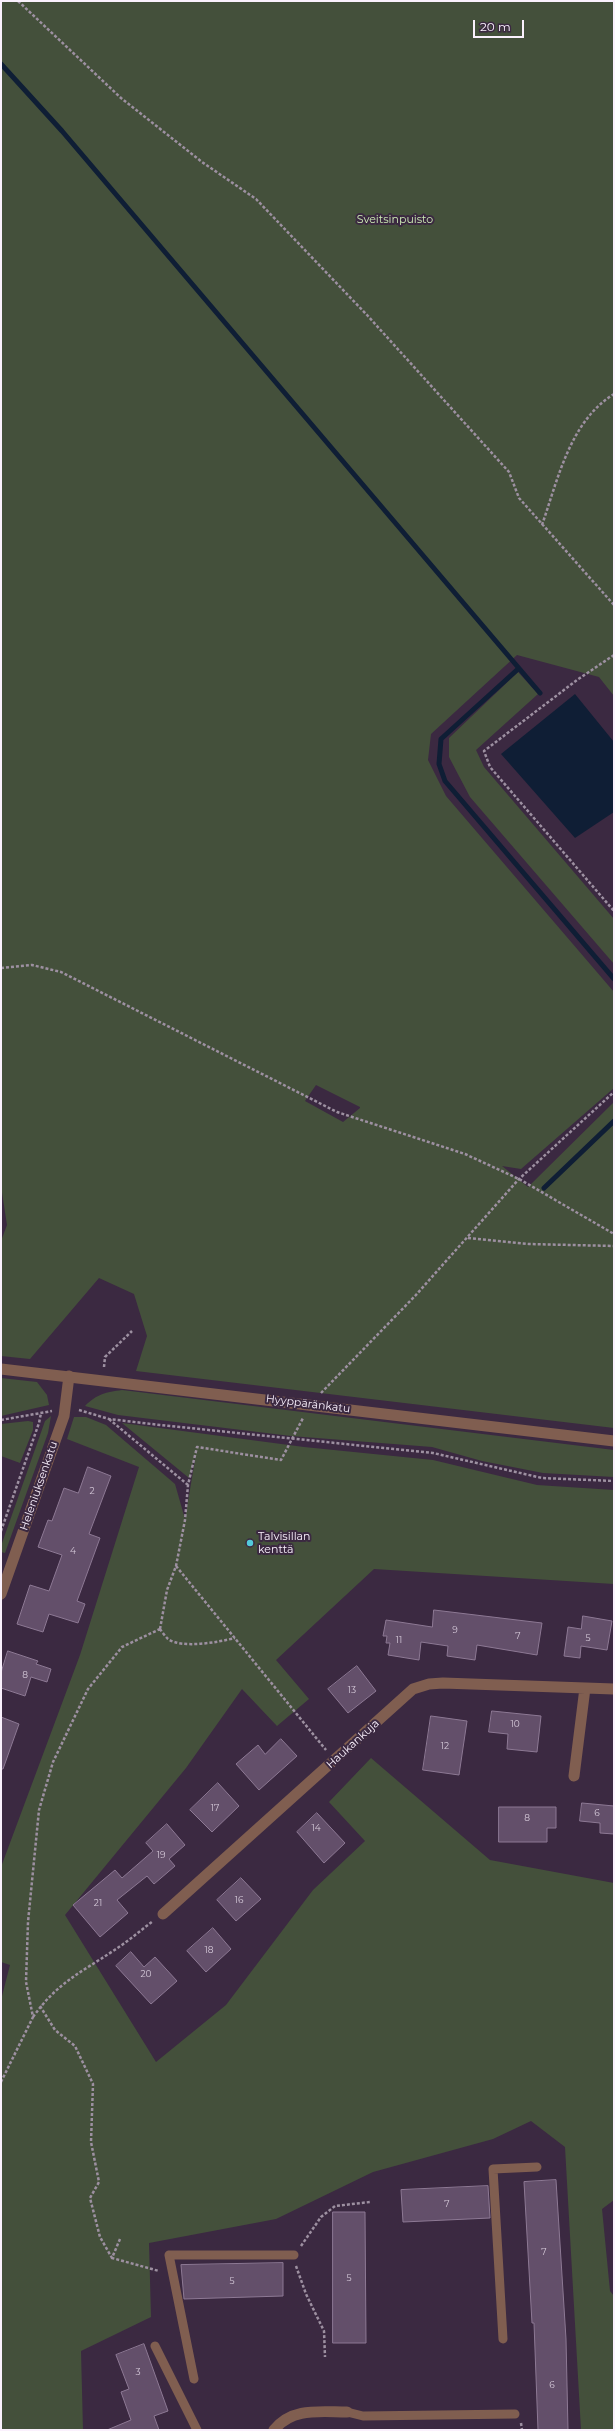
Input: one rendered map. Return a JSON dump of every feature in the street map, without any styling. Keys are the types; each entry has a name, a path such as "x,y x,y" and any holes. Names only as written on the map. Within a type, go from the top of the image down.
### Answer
{"street":[{"name":"Hyyppäränkatu","path":"1,1369 310,1404 614,1441"},
{"name":"Heleniuksenkatu","path":"2,1589 65,1410 69,1376"},
{"name":"Haukankuja","path":"163,1914 413,1689 429,1684 614,1689"},
{"path":"574,1776 585,1688"},
{"path":"274,2430 282,2421 298,2413 347,2412"}],"lane":[{"path":"503,2339 493,2169 537,2167"},
{"path":"194,2379 169,2255 294,2255"},
{"path":"155,2346 196,2430"},
{"path":"347,2412 363,2416 515,2414"}],"path":[{"path":"18,1 121,98 202,162 256,199 367,315 509,472 519,498 614,605"},
{"path":"542,525 571,441 602,401 614,394"},
{"path":"614,655 577,680 484,751 490,767 614,911"},
{"path":"1,968 32,966 61,972 337,1112 465,1154 519,1179 614,1234"},
{"path":"235,1638 217,1643 183,1644 169,1640 160,1629 167,1590 176,1566 185,1520 188,1485 197,1447 281,1460 310,1404 468,1238 519,1179 614,1092"},
{"path":"468,1238 529,1244 614,1246"},
{"path":"101,1380 106,1357 132,1331"},
{"path":"1,1420 40,1413 80,1410 109,1419 292,1440 433,1453 542,1478 614,1481"},
{"path":"1,1530 39,1423 40,1413"},
{"path":"109,1419 188,1485"},
{"path":"176,1566 334,1760"},
{"path":"33,2017 26,1982 28,1914 39,1810 53,1762 88,1689 122,1647 160,1629"},
{"path":"1,2082 33,2017 46,1997 64,1981 115,1950 163,1914"},
{"path":"40,2006 55,2030 75,2046 93,2084 91,2142 99,2182 90,2198 100,2237 112,2258 173,2275"},
{"path":"325,2356 324,2330 306,2294 294,2255 321,2217 335,2206 370,2202"},
{"path":"112,2258 120,2239"}],"green space":[{"name":"Sveitsinpuisto","path":"1,1 614,1 614,696 599,677 517,655 431,734 428,760 446,796 614,992 614,1088 521,1169 502,1166 528,1187 614,1102 614,1428 136,1371 147,1336 134,1294 99,1278 30,1359 1,1356 1,1241 7,1225 1,1186","holes":["316,1085 360,1107 343,1122 305,1101"]},
{"path":"518,672 538,694 476,750 484,767 614,919 614,964 470,797 449,757 449,738"},
{"path":"1,1378 37,1382 47,1395 49,1405 1,1416"},
{"path":"122,1390 614,1450 614,1477 543,1473 482,1461 432,1447 291,1436 118,1415 85,1406 102,1394"},
{"path":"51,1416 48,1433 5,1553 1,1552 1,1546 45,1421"},
{"path":"74,1417 86,1417 106,1425 175,1484 185,1519 196,1454 189,1478 122,1423 304,1447 433,1460 537,1485 614,1490 614,1584 374,1569 276,1660 309,1699 277,1726 242,1689 186,1768 65,1915 156,2062 226,2005 313,1890 365,1841 329,1802 371,1758 490,1860 614,1883 614,2200 602,2209 610,2291 614,2296 614,2430 581,2430 565,2147 531,2121 493,2139 373,2172 276,2219 149,2243 151,2317 81,2351 83,2430 1,2430 1,2000 10,1965 1,1962 1,1867 80,1655 139,1467 67,1439"},
{"path":"28,1421 33,1422 33,1430 20,1463 1,1456 1,1424"}],"water":[{"path":"575,694 614,742 614,812 575,838 501,754"}],"building":[{"path":"88,1467 111,1476 89,1534 100,1538 77,1601 85,1604 78,1623 49,1614 43,1632 17,1624 30,1585 49,1591 62,1555 38,1547 48,1520 52,1521 64,1488 78,1493"},
{"path":"434,1610 542,1623 537,1655 477,1645 475,1660 447,1656 448,1646 421,1642 419,1660 388,1655 390,1643 386,1643 387,1636 383,1636 386,1620 432,1627"},
{"path":"583,1616 612,1621 607,1650 581,1646 580,1658 564,1656 568,1627 581,1629"},
{"path":"8,1651 38,1661 36,1664 51,1669 47,1682 31,1677 25,1696 1,1688 1,1673"},
{"path":"357,1666 376,1691 348,1713 328,1689"},
{"path":"492,1711 541,1716 537,1752 507,1749 508,1734 489,1732"},
{"path":"431,1716 467,1721 459,1775 423,1770"},
{"path":"1,1717 19,1724 3,1769 1,1769"},
{"path":"281,1739 297,1756 259,1790 236,1764 258,1745 265,1754"},
{"path":"218,1783 239,1806 212,1832 190,1810"},
{"path":"582,1803 614,1806 614,1834 600,1833 600,1823 580,1821"},
{"path":"499,1807 556,1807 556,1828 547,1828 547,1842 499,1842"},
{"path":"317,1813 345,1843 324,1863 297,1832"},
{"path":"167,1824 185,1845 169,1859 175,1866 154,1884 147,1876 117,1900 128,1913 100,1937 73,1905 115,1870 122,1878 153,1851 146,1843"},
{"path":"241,1878 261,1899 236,1921 217,1900"},
{"path":"213,1928 231,1949 206,1972 187,1951"},
{"path":"131,1952 144,1967 155,1957 177,1981 151,2004 116,1966"},
{"path":"556,2180 566,2339 568,2430 538,2430 534,2323 532,2323 524,2182"},
{"path":"488,2186 490,2218 403,2222 401,2190"},
{"path":"333,2212 365,2212 366,2343 333,2343"},
{"path":"283,2263 283,2296 184,2299 181,2265"},
{"path":"144,2344 168,2411 154,2416 159,2430 107,2430 131,2420 121,2392 129,2389 116,2355"}],"waterway":[{"path":"1,64 62,131 540,693"},
{"path":"518,669 441,739 439,764 445,781 614,979"},
{"path":"544,1188 614,1121"}],"place":[{"name":"Talvisillan kenttä","path":"250,1543"}]}
